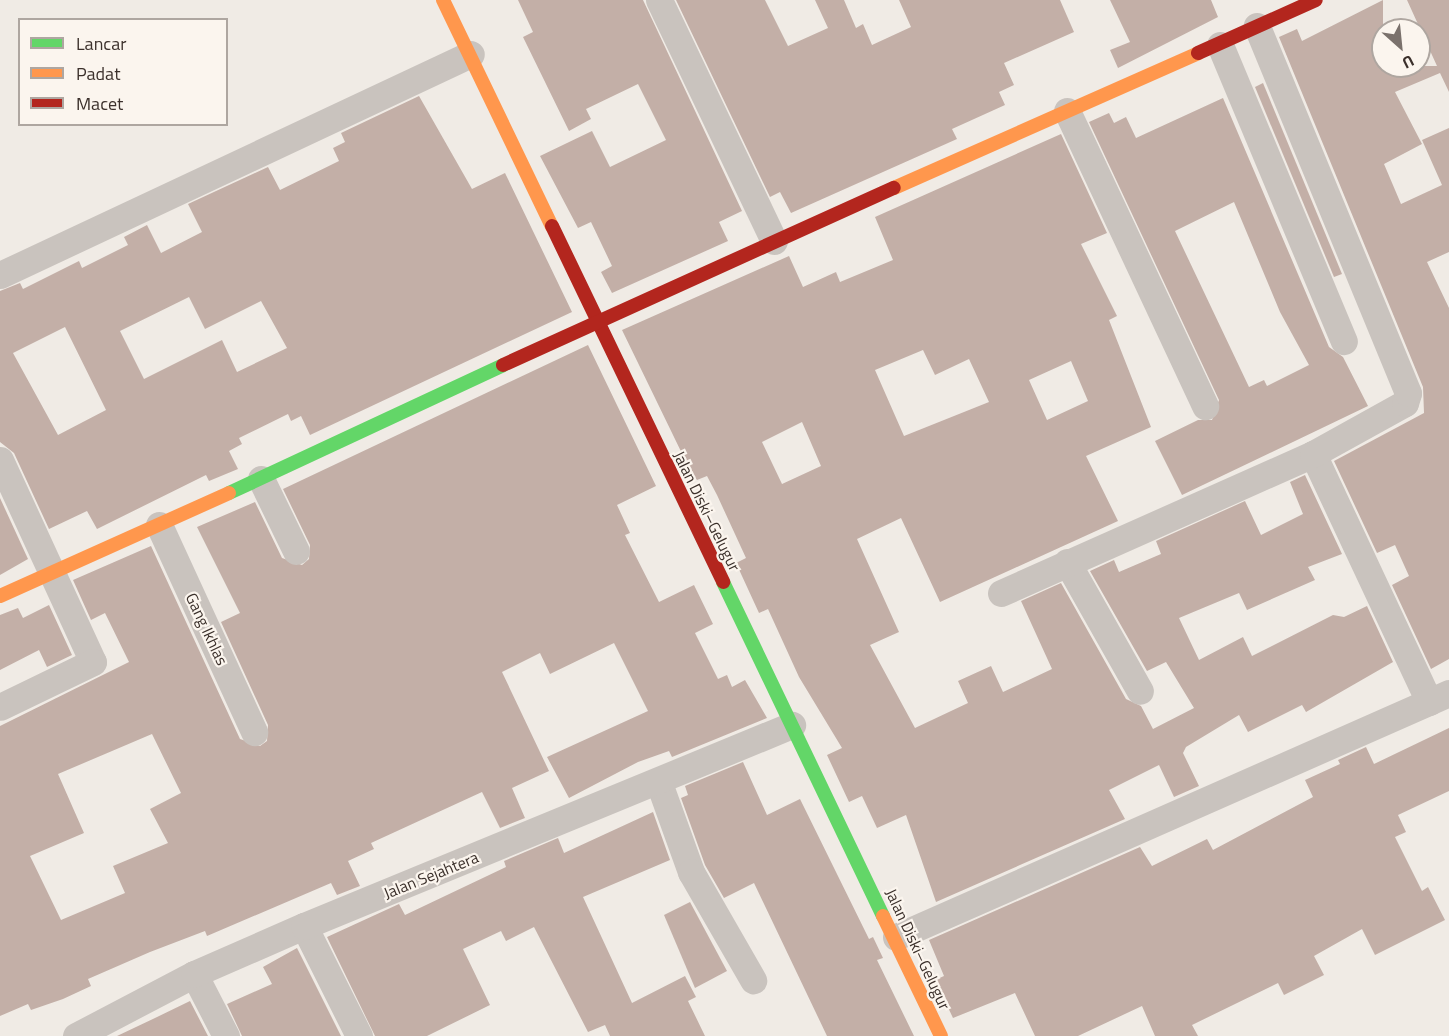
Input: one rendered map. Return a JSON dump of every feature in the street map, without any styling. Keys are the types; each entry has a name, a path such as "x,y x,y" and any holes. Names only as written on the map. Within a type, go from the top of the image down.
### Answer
{"street":[{"name":"Jalan Diski–Gelugur","path":"443,0 896,937 941,1036"},
{"path":"659,0 774,241"},
{"path":"0,596 48,570 159,525 261,479 598,320 1220,45 1316,0"},
{"path":"1001,593 1312,454 1397,410 1408,393 1257,26"},
{"path":"1220,45 1344,341"},
{"path":"0,275 471,54"},
{"path":"1067,111 1205,406"},
{"path":"896,937 1439,698 1312,454"},
{"path":"0,460 48,570 93,662 0,707"},
{"path":"261,479 296,551"},
{"name":"Gang Ikhlas","path":"159,525 254,732"},
{"path":"1067,562 1140,691"},
{"name":"Jalan Sejahtera","path":"85,1034 194,974 304,926 659,783 792,725"},
{"path":"659,783 691,872 753,980"},
{"path":"304,926 359,1036"},
{"path":"194,974 226,1036"}],"building":[{"path":"518,0 643,0 742,211 719,222 728,241 612,293 601,272 612,266 591,222 578,228 540,156 592,131 610,167 666,140 638,84 586,109 591,119 569,131 523,37 533,32"},
{"path":"676,0 765,0 788,46 828,28 815,0 844,0 856,28 863,24 872,45 911,27 899,0 1060,0 1074,32 1004,63 1014,85 999,92 1005,105 952,129 957,139 791,213 780,192 770,197"},
{"path":"1110,0 1211,0 1218,17 1118,68 1110,50 1130,42"},
{"path":"1383,0 1383,18 1371,18 1371,78 1428,78 1395,92 1422,144 1384,164 1401,204 1442,185 1422,140 1449,128 1449,252 1427,262 1449,308 1449,659 1431,669 1392,585 1409,576 1395,545 1377,553 1334,461 1424,413 1423,387 1279,37 1297,29 1302,41"},
{"path":"1407,0 1449,0 1449,92 1440,73 1431,77 1431,66 1437,66 1431,53 1431,18 1415,18"},
{"path":"1263,83 1342,274 1334,277 1255,87"},
{"path":"419,96 472,189 505,173 572,312 310,435 301,416 291,421 288,414 239,438 242,444 229,451 238,469 209,481 206,475 97,529 87,511 49,529 14,453 0,442 0,291 20,283 23,289 79,261 82,268 128,245 124,237 147,225 161,253 202,232 188,204 268,167 280,190 339,161 333,148 345,142 341,133","holes":["189,297 205,329 261,301 287,348 237,372 222,340 144,379 120,331","65,327 106,410 58,435 13,353"]},
{"path":"1223,98 1329,347 1343,357 1368,406 1182,495 1155,441 1198,420 1212,420 1219,400 1089,122 1109,113 1114,123 1126,117 1136,138","holes":["1234,202 1280,312 1309,365 1267,386 1264,380 1249,387 1175,231"]},
{"path":"1061,134 1107,233 1081,244 1117,316 1109,320 1151,427 1086,456 1118,521 940,602 901,518 857,539 899,632 870,645 915,728 968,703 958,681 991,666 1003,692 1052,669 1021,601 1061,583 1126,699 1141,706 1153,729 1194,708 1166,662 1147,671 1090,571 1114,560 1119,572 1161,554 1156,541 1245,501 1261,535 1303,514 1290,482 1305,475 1342,554 1308,567 1315,580 1247,610 1239,593 1179,618 1199,660 1243,637 1252,656 1333,615 1344,617 1367,606 1393,662 1306,712 1302,705 1248,732 1239,715 1186,747 1183,753 1199,786 1174,797 1159,765 1109,790 1125,819 936,902 906,815 877,828 862,796 849,802 827,755 842,748 799,677 768,609 759,613 736,563 746,558 717,495 707,476 697,480 690,470 622,330 789,256 803,287 836,272 840,282 893,260 875,217","holes":["923,350 935,375 969,359 989,402 904,436 875,370","1071,361 1088,401 1047,420 1029,380","802,422 821,466 782,484 762,442"]},
{"path":"588,345 656,486 617,505 630,533 625,535 659,602 694,585 713,624 695,633 718,679 727,675 732,687 745,680 767,718 672,757 669,751 638,762 569,798 547,757 648,711 614,643 550,674 540,653 502,672 549,771 512,788 525,818 500,828 482,792 371,843 374,849 348,861 360,886 337,895 331,883 207,936 205,931 150,952 88,979 91,986 63,999 31,1010 28,1004 0,1016 0,726 129,662 105,613 91,620 73,580 151,546 240,739 260,746 267,741 268,725 221,622 240,613 197,527 255,502 282,558 302,565 309,559 310,545 283,489","holes":["152,734 181,793 150,809 168,843 113,866 125,893 61,920 30,856 84,833 58,774"]},
{"path":"0,498 28,559 0,575"},
{"path":"49,605 72,655 47,667 39,650 0,670 0,615 18,608 23,618"},
{"path":"1449,728 1449,791 1398,815 1406,832 1395,837 1422,891 1428,887 1445,920 1375,955 1362,929 1314,956 1324,975 1284,995 1278,983 1192,1025 1198,1036 1155,1036 1142,1006 1078,1036 1035,1036 1015,993 953,1018 935,980 944,976 929,940 1140,847 1152,866 1207,839 1213,850 1313,797 1305,780 1340,764 1338,760 1366,747 1374,764"},
{"path":"743,762 767,815 800,799 869,939 873,937 883,958 877,960 914,1036 827,1036 754,883 724,898 705,865 681,798 688,795 685,786"},
{"path":"653,812 670,860 583,897 632,1003 685,976 696,997 688,1001 705,1036 610,1036 605,1025 588,1032 534,927 506,941 501,931 463,949 490,1005 427,1036 375,1036 327,937 399,904 405,915 506,867 504,861 558,838 564,853"},
{"path":"690,902 727,971 695,988 664,915"},
{"path":"297,948 341,1036 242,1036 227,1004 272,984 263,967"},
{"path":"190,1001 208,1036 117,1036 155,1018"}],"traffic: fast":[{"path":"229,493 503,365"},
{"path":"723,582 883,916"}],"traffic: slow":[{"path":"443,0 552,226"},
{"path":"894,188 1198,53"},
{"path":"0,596 229,493"},
{"path":"883,916 941,1036"}],"traffic: jam":[{"path":"1198,53 1316,0"},
{"path":"503,365 894,188"},
{"path":"552,226 723,582"}]}
